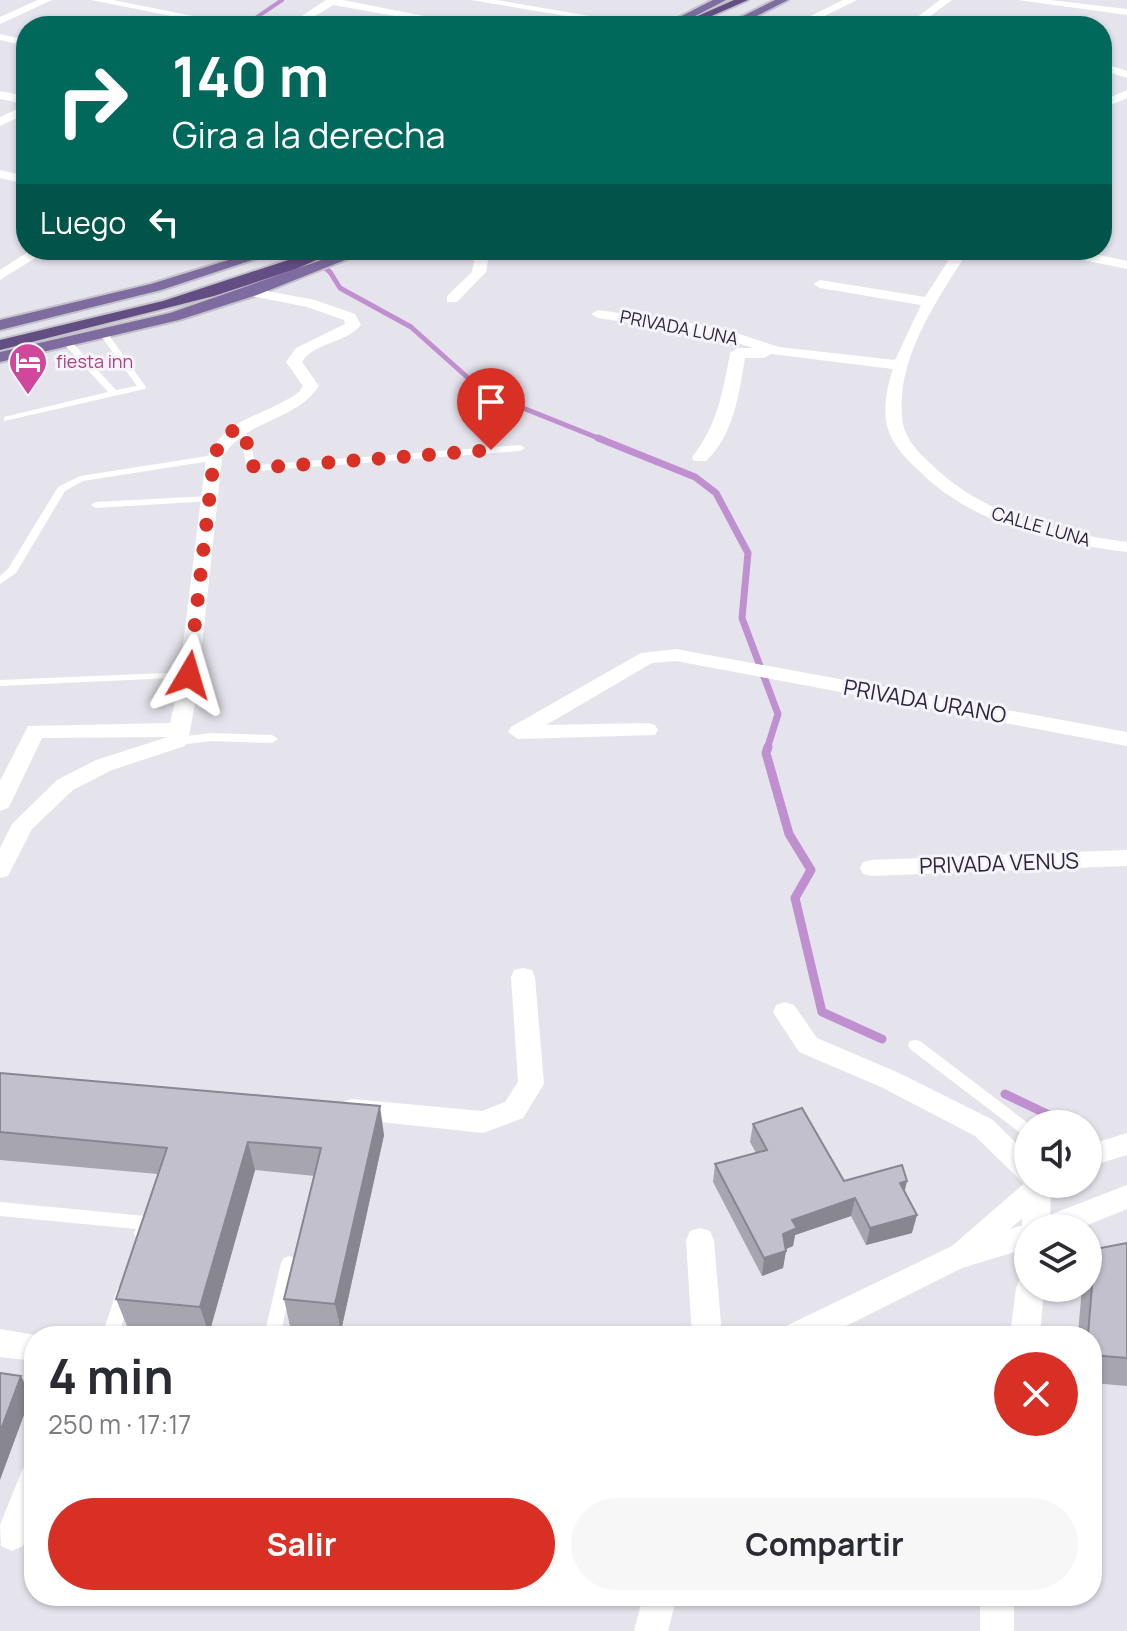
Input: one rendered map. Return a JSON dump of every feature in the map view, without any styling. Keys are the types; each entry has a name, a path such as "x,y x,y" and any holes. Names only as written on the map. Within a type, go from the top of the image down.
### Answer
{"highway":[{"path":"704,16 743,0"},
{"path":"724,16 760,0"},
{"path":"0,334 287,260"},
{"path":"0,345 163,308 287,260"}],"main road":[{"path":"688,16 721,0"},
{"path":"749,16 783,0"},
{"path":"0,357 174,317 252,292 287,260"},
{"path":"0,325 156,287 287,260"}],"street":[{"path":"0,21 47,0"},
{"path":"96,0 184,16"},
{"path":"309,16 332,0 417,16"},
{"path":"476,0 581,16"},
{"path":"817,16 852,0"},
{"path":"924,16 947,0"},
{"path":"1023,0 1127,12"},
{"path":"1103,0 1113,9"},
{"path":"3,272 24,260"},
{"path":"452,299 475,279 485,260"},
{"name":"CALLE LUNA","path":"955,260 928,302 902,365 894,404 895,427 934,480 980,508 1031,528 1085,542 1127,547"},
{"path":"1103,260 1127,265"},
{"path":"820,284 928,302"},
{"path":"179,736 214,458 220,442 237,427 305,396 311,386 294,362 296,356 346,332 353,325 350,317 310,303 252,292"},
{"name":"PRIVADA LUNA","path":"598,314 718,332 777,351 902,365"},
{"path":"620,330 709,342 738,353 777,351"},
{"path":"700,457 710,451 730,396 738,353"},
{"name":"PRIVADA URANO","path":"648,730 518,732 648,657 676,655 1127,739"},
{"path":"0,803 35,731 179,736"},
{"path":"0,870 23,824 65,785 104,765 179,736"},
{"name":"PRIVADA VENUS","path":"871,868 1127,858"},
{"path":"327,1108 483,1122 514,1110 531,1084 523,977"},
{"path":"785,1012 808,1045 993,1119 1014,1150"},
{"path":"1105,1150 1127,1160"},
{"path":"1084,1214 1127,1197"},
{"path":"956,1257 1019,1198"},
{"path":"700,1240 706,1326"},
{"path":"816,1326 956,1257 1014,1240"},
{"path":"1026,1326 1029,1302"},
{"path":"0,1343 24,1346"},
{"path":"12,1535 24,1504"},
{"path":"651,1631 657,1606"},
{"path":"997,1606 997,1631"}],"lane":[{"path":"7,419 142,387 103,333"},
{"path":"66,341 114,393"},
{"path":"237,427 246,439 251,465 257,468 520,448"},
{"path":"0,581 12,571 61,489 80,479 214,458"},
{"path":"96,505 209,499"},
{"path":"0,683 189,675"},
{"path":"179,736 272,739"},
{"path":"915,1045 993,1119 1014,1126"},
{"path":"0,1209 145,1223 138,1247"},
{"path":"274,1326 289,1263"},
{"path":"113,1326 128,1278"}],"building":[{"path":"0,1073 380,1106 335,1304 284,1299 321,1148 248,1142 200,1307 116,1299 167,1148 0,1132"},
{"path":"802,1108 844,1181 902,1165 907,1181 900,1183 917,1215 870,1228 855,1198 792,1220 797,1228 783,1234 786,1251 764,1258 715,1164 767,1150 753,1124"},
{"path":"1127,1243 1127,1358 1102,1356 1102,1326 1089,1326 1091,1302 1102,1302 1102,1248"},
{"path":"0,1373 21,1376 0,1432"}],"waterway":[{"path":"259,16 282,0"},
{"path":"315,260 330,272 340,288 411,327 476,385 518,406 598,438"},
{"path":"598,438 603,440"},
{"path":"598,438 695,477 716,493 748,553 742,618 778,714 767,749"},
{"path":"768,747 766,753 789,834 811,870 795,898 822,1012 882,1039"},
{"path":"1005,1094 1039,1110"}],"place":[{"name":"fiesta inn","path":"28,396"}],"route":[{"path":"189,675 214,458 220,442 237,427 246,439 251,465 257,468 491,450"}]}
